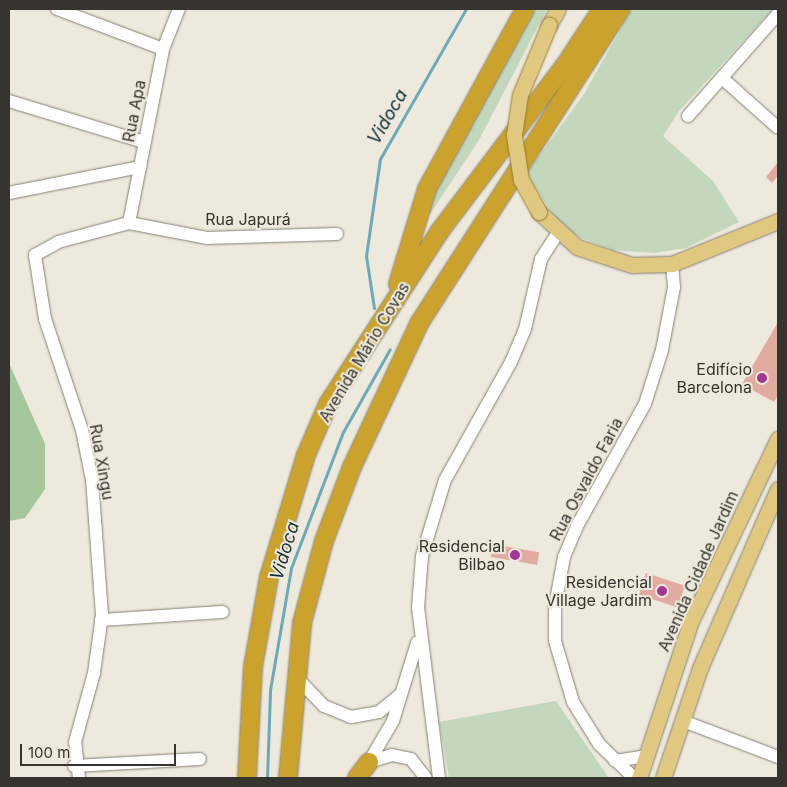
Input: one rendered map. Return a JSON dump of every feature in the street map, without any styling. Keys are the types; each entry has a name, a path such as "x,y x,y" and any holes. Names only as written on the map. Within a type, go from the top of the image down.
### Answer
{"highway":[{"path":"391,303 427,188 525,9"},
{"name":"Avenida Mário Covas","path":"247,778 253,667 269,577 289,509 328,404 391,303 602,9"},
{"name":"Avenida Mário Covas","path":"288,778 295,675 302,623 324,541 391,378 464,249 622,9"},
{"path":"357,778 369,762"}],"main road":[{"path":"558,9 549,25 520,95 514,135 522,180 539,212 558,233 577,247 611,260 632,265 672,264 778,221"},
{"name":"Avenida Cidade Jardim","path":"639,778 691,621 778,439"},
{"path":"663,778 700,668 778,489"}],"street":[{"path":"57,9 163,49"},
{"name":"Rua Apa","path":"129,223 163,49 179,9"},
{"path":"688,116 778,14"},
{"path":"722,78 777,127"},
{"path":"9,101 144,142"},
{"path":"9,193 140,167"},
{"name":"Rua Japurá","path":"129,223 207,238 338,234"},
{"name":"Rua Xingu","path":"78,778 74,766 77,724 94,673 101,620 92,480 33,264 41,248 129,223"},
{"path":"439,778 420,629 422,556 431,516 445,480 511,362 525,329 541,259 558,233"},
{"name":"Rua Osvaldo Faria","path":"634,778 615,761 588,729 562,674 555,641 558,580 577,526 645,404 664,341 674,287 672,264"},
{"path":"101,620 223,612"},
{"path":"369,762 393,722 420,629"},
{"path":"295,675 324,706 351,717 379,712 403,691"},
{"path":"682,721 778,757"},
{"path":"369,762 392,754 411,759 426,778"},
{"path":"615,761 646,756"},
{"path":"74,766 200,759"}],"green space":[{"path":"536,9 547,9 479,140 430,214 430,193"},
{"path":"632,9 773,9 679,111 663,136 713,181 739,222 686,248 654,253 613,250 581,238 558,222 526,174 584,94"},
{"path":"9,363 45,444 45,489 25,518 9,521"},
{"path":"556,701 609,778 449,778 439,722"}],"building":[{"path":"778,162 778,176 772,183 766,177"},
{"name":"Edifício Barcelona","path":"778,322 778,395 774,402 742,384"},
{"name":"Residencial Bilbao","path":"493,544 539,552 537,565 491,557"},
{"name":"Residencial Village Jardim","path":"646,573 685,586 678,608 639,595"}],"waterway":[{"name":"Vidoca","path":"374,308 366,256 380,159 466,9"},
{"name":"Vidoca","path":"267,778 270,690 291,568 343,432 390,349"}],"place":[{"name":"Edifício Barcelona","path":"762,378"},
{"name":"Residencial Bilbao","path":"515,555"},
{"name":"Residencial Village Jardim","path":"662,591"}]}
